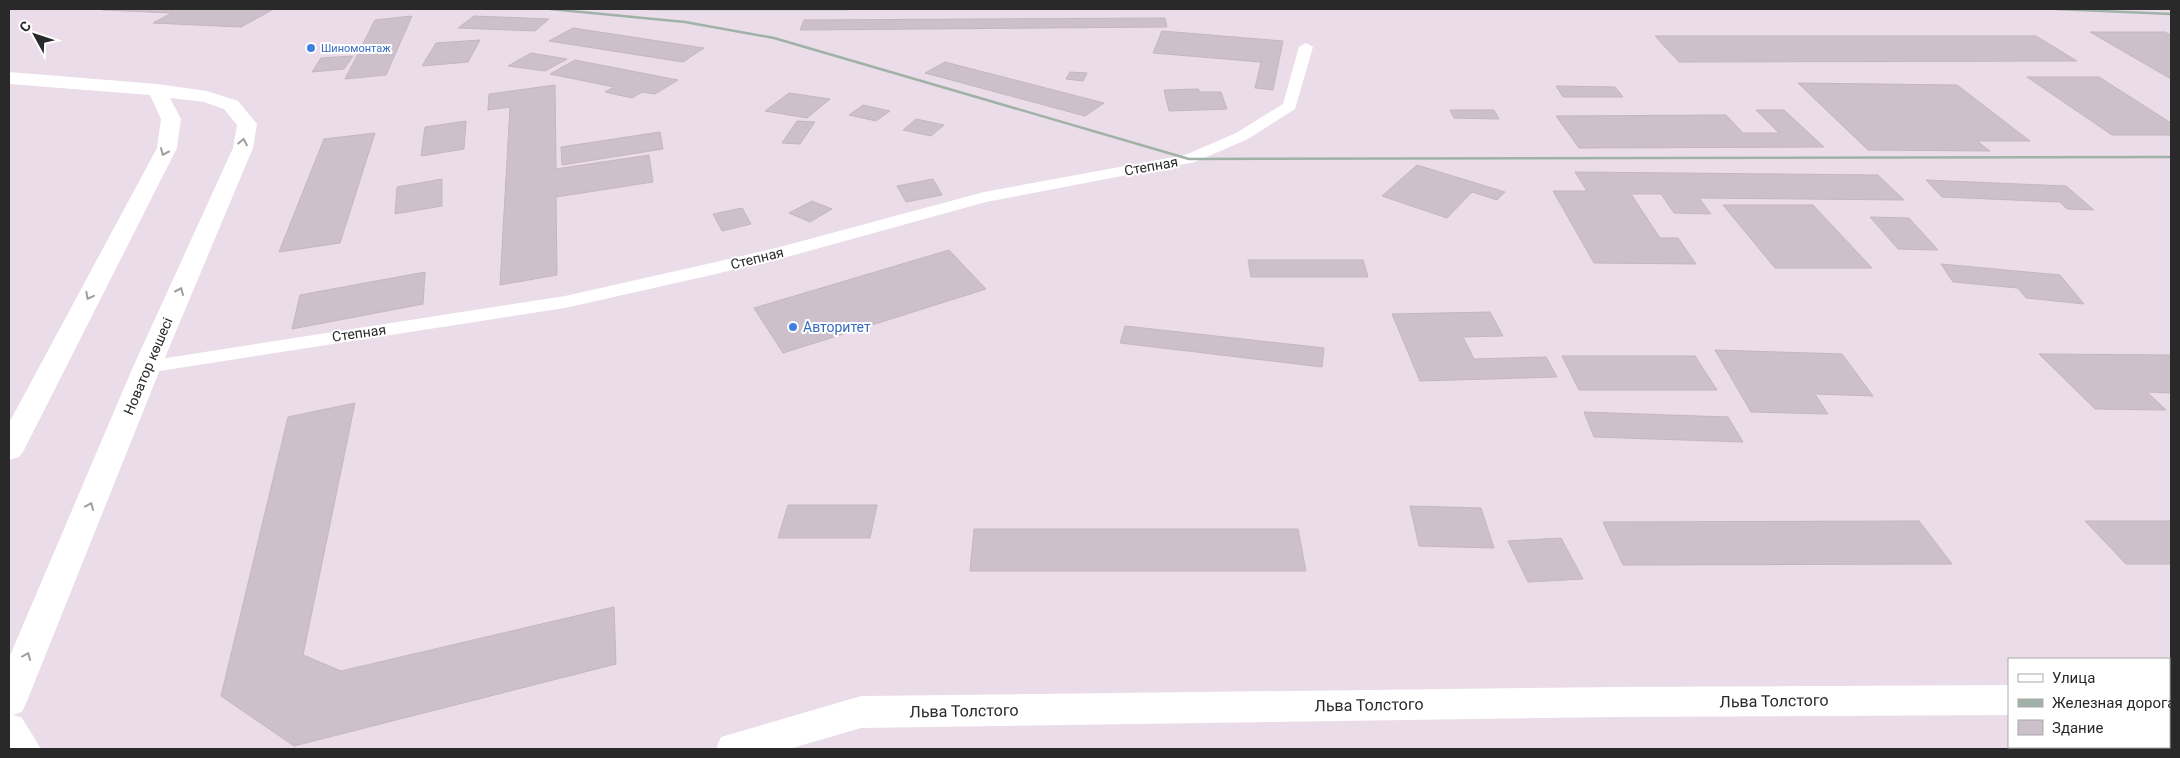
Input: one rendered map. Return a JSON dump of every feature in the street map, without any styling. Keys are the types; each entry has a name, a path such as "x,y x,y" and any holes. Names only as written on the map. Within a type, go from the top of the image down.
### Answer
{"main road":[{"path":"9,78 157,90 207,97 230,105"},
{"path":"9,450 168,148 171,119 157,90"},
{"path":"171,119 219,105 230,105"},
{"name":"Новатор көшесі","path":"9,701 147,367 243,148 246,124 230,105"},
{"name":"Льва Толстого","path":"735,749 861,712 1627,702 2008,700"},
{"path":"9,730 22,749"}],"street":[{"name":"Степная","path":"147,367 565,302 780,252 984,197 1189,159 1242,136 1290,106 1306,47"}],"building":[{"path":"274,9 241,27 153,23 172,13 102,10"},
{"path":"412,16 386,75 345,79 375,20"},
{"path":"474,16 549,19 535,31 458,28"},
{"path":"1165,18 1167,27 800,30 804,20"},
{"path":"573,28 704,48 683,62 549,41"},
{"path":"1162,31 1283,41 1273,90 1255,88 1261,62 1153,53"},
{"path":"2090,32 2165,32 2171,35 2171,79"},
{"path":"1655,36 2036,36 2077,61 1679,62"},
{"path":"480,40 468,62 422,66 436,43"},
{"path":"531,53 567,59 545,71 508,66"},
{"path":"353,56 344,69 312,72 321,58"},
{"path":"575,60 678,80 655,94 642,92 632,98 605,92 614,87 550,74"},
{"path":"945,62 1104,103 1085,116 925,73"},
{"path":"1070,72 1087,73 1083,81 1066,79"},
{"path":"2027,77 2099,77 2171,123 2171,135 2112,135"},
{"path":"1798,83 1957,85 2030,141 1977,141 1990,151 1868,150"},
{"path":"555,85 556,169 649,155 653,182 556,197 557,275 500,285 510,107 488,110 489,94"},
{"path":"1556,86 1615,87 1623,97 1563,97"},
{"path":"1198,89 1200,92 1221,92 1227,109 1169,111 1164,90"},
{"path":"789,93 830,99 807,118 765,111"},
{"path":"863,105 890,111 876,121 849,115"},
{"path":"1450,110 1494,110 1499,119 1454,118"},
{"path":"1756,110 1784,110 1824,147 1579,148 1556,116 1726,115 1743,133 1779,133"},
{"path":"916,119 944,125 931,136 903,130"},
{"path":"466,121 464,149 421,156 425,127"},
{"path":"797,121 815,122 800,144 782,143"},
{"path":"660,132 663,149 562,165 561,147"},
{"path":"375,133 340,243 279,252 324,139"},
{"path":"1417,165 1505,192 1497,200 1472,192 1447,218 1382,196"},
{"path":"1575,172 1878,175 1904,200 1699,198 1711,214 1674,213 1661,194 1631,194 1660,238 1678,238 1696,264 1594,263 1553,191 1587,191"},
{"path":"442,179 442,206 395,214 397,187"},
{"path":"933,179 942,195 906,202 897,186"},
{"path":"1926,180 2066,186 2094,210 2067,209 2060,202 1942,197"},
{"path":"812,201 832,209 810,222 789,213"},
{"path":"1723,205 1813,205 1872,268 1775,268"},
{"path":"742,208 751,224 722,231 713,214"},
{"path":"1870,217 1909,218 1938,250 1898,249"},
{"path":"949,250 986,289 783,353 754,308"},
{"path":"1248,260 1363,260 1368,277 1251,277"},
{"path":"1941,264 2060,275 2084,304 2026,298 2018,288 1953,282"},
{"path":"425,272 423,304 292,329 300,295"},
{"path":"1490,312 1503,336 1463,337 1474,359 1546,357 1557,377 1420,381 1392,314"},
{"path":"1125,326 1324,348 1322,367 1120,343"},
{"path":"1715,350 1842,354 1873,396 1815,394 1828,414 1751,412"},
{"path":"2039,354 2171,355 2171,393 2147,392 2166,410 2095,409"},
{"path":"1562,356 1695,356 1717,390 1579,390"},
{"path":"355,403 303,655 341,671 614,607 616,664 294,746 221,696 288,417"},
{"path":"1584,412 1728,417 1743,442 1594,437"},
{"path":"788,505 877,505 870,538 778,538"},
{"path":"1410,506 1481,508 1494,548 1419,546"},
{"path":"1919,521 1952,564 1623,565 1603,522"},
{"path":"2085,521 2171,521 2171,564 2126,564"},
{"path":"974,529 1298,529 1306,571 970,571"},
{"path":"1561,538 1583,579 1528,582 1508,541"}],"railway":[{"path":"550,9 685,22 774,38 1189,159 2171,157"},
{"path":"650,9 849,9"},
{"path":"2056,9 2171,14"}],"place":[{"name":"Шиномонтаж","path":"311,48"},
{"name":"Авторитет","path":"793,327"}]}
